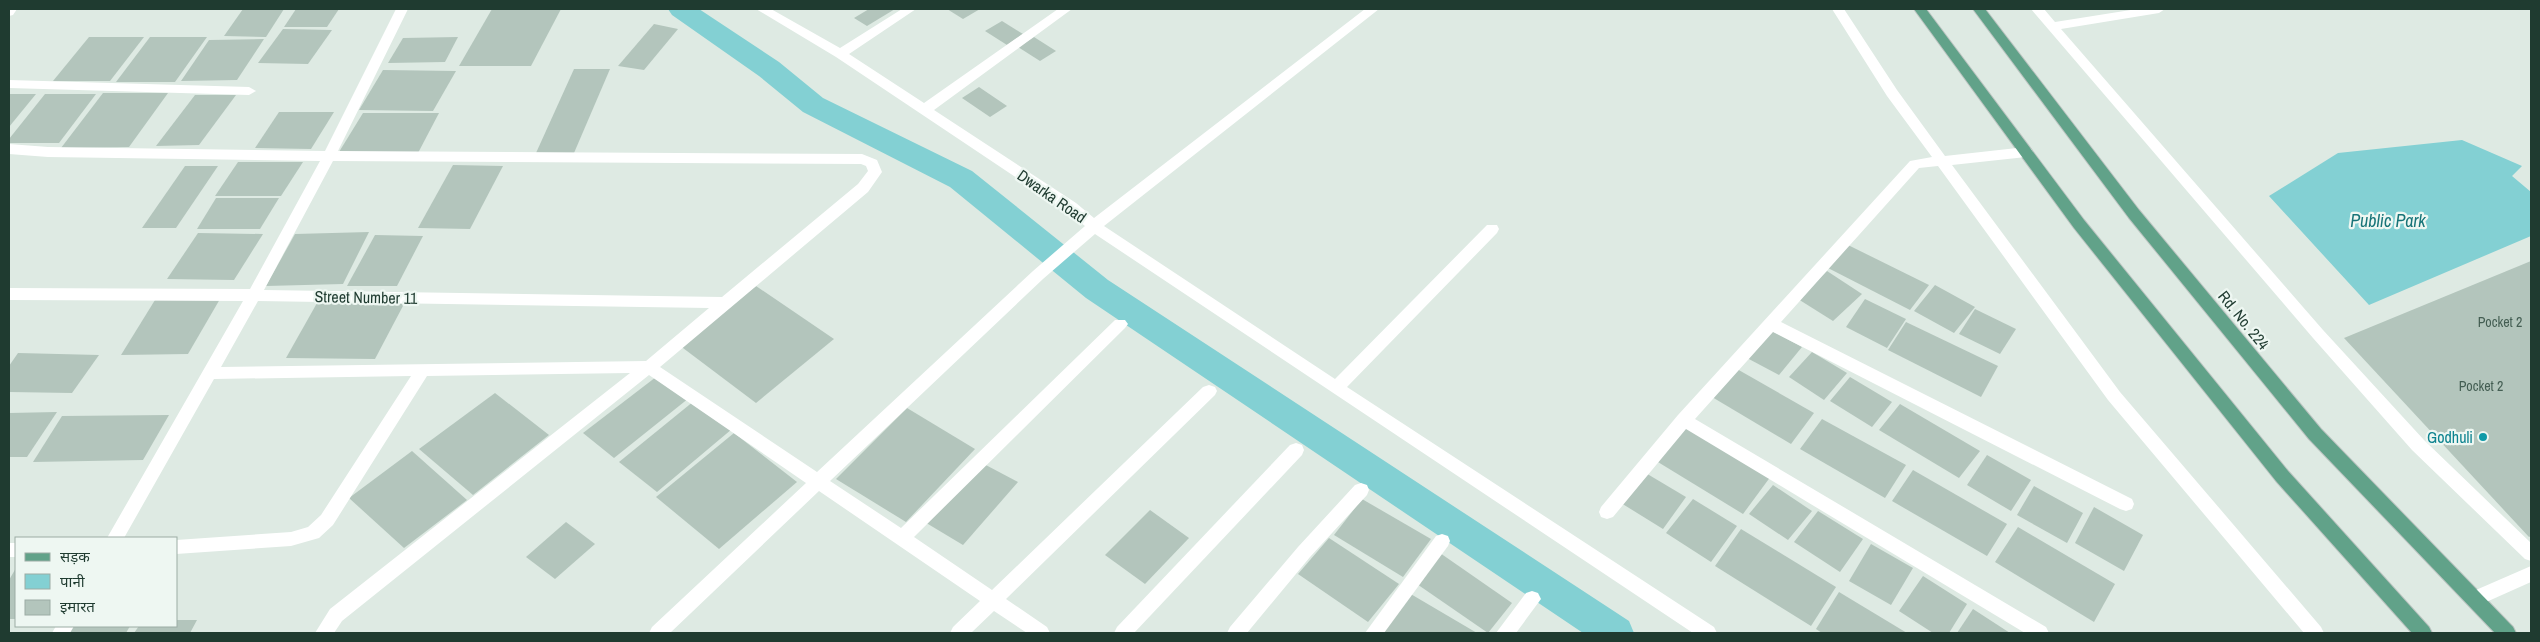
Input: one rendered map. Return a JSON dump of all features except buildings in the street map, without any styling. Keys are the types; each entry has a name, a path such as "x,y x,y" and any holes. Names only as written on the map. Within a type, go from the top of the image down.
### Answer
{"main road":[{"path":"1920,9 2079,224 2282,476 2423,633"},
{"name":"Rd. No. 224","path":"1979,9 2134,214 2315,434 2507,633"}],"street":[{"path":"116,537 254,295 329,156 402,9"},
{"name":"Dwarka Road","path":"762,9 840,54 1071,207 1094,226 1373,9"},
{"path":"840,54 910,9"},
{"path":"924,110 1066,9"},
{"path":"1838,9 1892,93 2114,396 2315,633"},
{"path":"2037,9 2418,446 2531,554"},
{"path":"2051,27 2108,13 2159,9"},
{"path":"9,84 249,91"},
{"path":"9,149 48,152 329,156 862,159 872,163 876,172 863,188 649,367 336,615 324,633"},
{"path":"1607,512 1684,420 1915,164 2026,152"},
{"path":"658,633 1038,275 1094,226 1708,633"},
{"path":"1336,388 1492,229"},
{"name":"Street Number 11","path":"9,294 254,295 724,303"},
{"path":"902,538 1120,324"},
{"path":"1771,324 2126,504"},
{"path":"209,373 649,367 1041,633"},
{"path":"178,547 291,539 313,533 327,520 423,370"},
{"path":"959,633 1209,391"},
{"path":"1684,420 2040,633"},
{"path":"1123,633 1296,450"},
{"path":"1236,633 1304,552 1361,490"},
{"path":"1374,633 1442,541"},
{"path":"2474,600 2531,574"},
{"path":"1505,633 1532,599"}],"water":[{"name":"Public Park","path":"2462,140 2522,166 2512,176 2531,192 2531,236 2369,305 2269,196 2338,153"}],"waterway":[{"path":"681,9 769,69 813,105 961,179 1097,289 1615,633"}],"place":[{"name":"Godhuli","path":"2483,437"}]}
